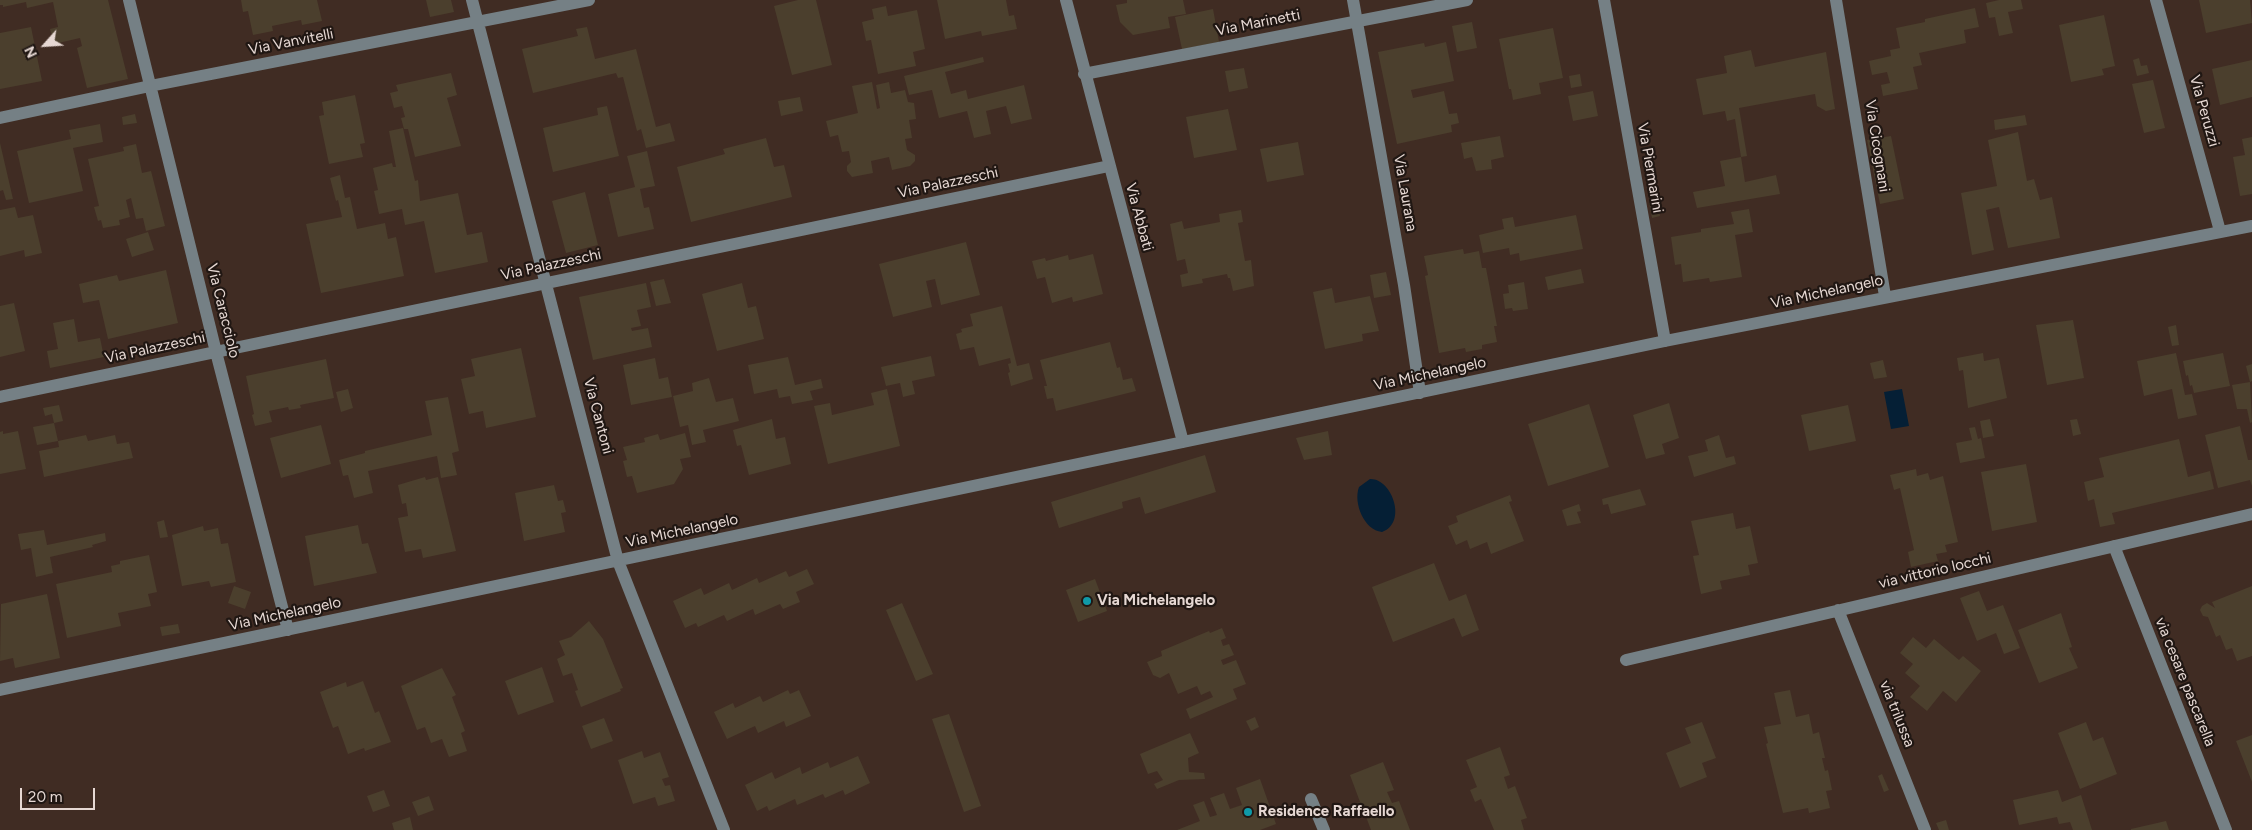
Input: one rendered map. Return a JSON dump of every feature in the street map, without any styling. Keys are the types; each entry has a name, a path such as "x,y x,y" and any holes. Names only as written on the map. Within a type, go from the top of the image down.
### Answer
{"street":[{"name":"Via Caracciolo","path":"129,0 216,352 288,630"},
{"name":"Via Cantoni","path":"472,0 618,561 724,830"},
{"name":"Via Vanvitelli","path":"0,118 150,86 589,0"},
{"name":"Via Abbati","path":"1066,0 1182,442"},
{"name":"Via Laurana","path":"1353,0 1404,285 1420,393"},
{"name":"Via Marinetti","path":"1084,74 1467,0"},
{"name":"Via Piermarini","path":"1604,0 1665,341"},
{"name":"Via Cicognani","path":"1836,0 1885,296"},
{"name":"Via Peruzzi","path":"2156,0 2220,231"},
{"name":"Via Palazzeschi","path":"0,397 1109,166"},
{"name":"Via Michelangelo","path":"0,690 1665,341 1885,296 2252,226"},
{"name":"via vittorio locchi","path":"1626,660 2252,514"},
{"name":"via cesare pascarella","path":"2114,546 2226,830"},
{"name":"via trilussa","path":"1838,610 1925,830"},
{"path":"1311,799 1324,830"}],"water":[{"path":"1902,389 1909,426 1891,429 1884,392"},
{"path":"1370,479 1378,481 1385,486 1394,502 1394,520 1390,527 1382,532 1376,530 1365,521 1359,508 1359,487"}],"building":[{"path":"0,0 108,0 128,79 87,88 77,48 82,46 80,38 54,44 50,29 58,27 53,2 27,8 26,2 3,7 3,5 0,5"},
{"path":"241,0 317,0 322,21 302,25 301,20 272,26 273,31 253,35 248,11 243,12"},
{"path":"426,0 451,0 454,12 430,17"},
{"path":"798,0 816,0 832,65 792,75 774,6"},
{"path":"937,0 1006,0 1009,16 1014,15 1017,29 982,36 981,31 945,39"},
{"path":"1127,0 1183,0 1186,14 1168,17 1170,28 1133,35 1120,22 1116,5 1127,3"},
{"path":"1999,0 2021,0 2023,9 2008,12 2013,33 1999,36 1995,17 1989,18 1986,3"},
{"path":"2199,0 2250,0 2252,23 2206,33"},
{"path":"886,6 888,16 917,10 925,49 913,52 916,66 878,74 871,40 866,41 862,22 874,19 872,9"},
{"path":"1975,8 1979,27 1964,30 1966,43 1919,53 1922,65 1913,67 1918,89 1883,96 1881,85 1890,83 1887,72 1872,75 1869,61 1891,56 1890,50 1900,48 1896,28 1925,22 1925,19"},
{"path":"1213,9 1219,42 1182,49 1175,17"},
{"path":"2104,15 2115,66 2102,69 2104,75 2071,82 2059,25"},
{"path":"1472,22 1477,48 1457,52 1452,26"},
{"path":"31,27 42,81 0,89 0,33"},
{"path":"587,27 595,59 636,49 656,127 670,123 675,141 646,148 641,129 637,131 623,77 618,78 616,73 533,93 522,49 578,36 576,29"},
{"path":"1553,28 1563,78 1539,83 1541,94 1513,100 1499,39"},
{"path":"1446,42 1454,81 1411,90 1413,98 1444,91 1449,114 1457,113 1459,123 1451,125 1452,132 1397,144 1378,52 1424,43 1425,47"},
{"path":"1751,50 1755,67 1826,52 1835,109 1826,111 1817,106 1815,94 1739,108 1747,156 1741,157 1735,119 1727,121 1725,111 1703,115 1696,79 1727,73 1724,56"},
{"path":"983,57 984,62 945,72 951,94 966,90 968,99 1024,85 1032,119 1011,124 1006,106 986,111 991,134 974,138 967,111 939,118 932,90 909,95 904,76"},
{"path":"2139,58 2141,66 2147,65 2149,73 2137,76 2133,60"},
{"path":"2252,60 2252,97 2220,105 2212,69"},
{"path":"1244,68 1248,88 1229,92 1225,71"},
{"path":"451,73 457,95 447,98 461,146 415,157 408,129 404,129 401,118 405,117 402,106 394,108 390,93 398,91 396,85"},
{"path":"1580,74 1582,86 1571,88 1569,76"},
{"path":"2153,80 2165,128 2144,133 2132,84"},
{"path":"872,82 877,109 880,108 876,85 889,82 891,93 905,90 908,102 914,103 916,119 909,120 912,138 905,139 907,150 915,155 915,161 910,166 892,170 889,157 871,161 873,173 852,177 847,171 847,166 851,162 849,151 842,152 838,135 830,137 826,121 858,113 852,86"},
{"path":"1593,91 1598,116 1573,121 1568,96"},
{"path":"355,95 365,143 360,144 363,157 329,164 319,116 324,115 322,102"},
{"path":"800,97 803,111 781,116 778,101"},
{"path":"607,106 619,156 553,172 543,128 598,115 597,108"},
{"path":"1228,109 1237,150 1194,158 1186,117"},
{"path":"135,114 137,123 123,125 122,117"},
{"path":"2025,115 2027,125 1995,130 1994,120"},
{"path":"100,124 103,142 73,148 83,191 29,203 17,151 71,139 69,130"},
{"path":"403,128 415,181 418,180 420,201 458,193 467,235 482,232 488,262 435,273 424,221 405,225 402,209 379,214 374,191 378,190 373,168 392,163 393,167 396,167 389,131"},
{"path":"2018,132 2027,181 2034,179 2040,200 2052,197 2060,238 2008,248 1999,207 1986,210 1994,250 1972,255 1961,193 1997,186 1988,140"},
{"path":"1500,136 1504,157 1491,160 1492,169 1476,171 1472,157 1464,159 1461,143"},
{"path":"1891,136 1904,199 1880,204 1867,140"},
{"path":"2252,137 2252,194 2240,196 2233,157 2245,155 2242,139"},
{"path":"766,138 774,167 784,165 792,197 691,222 677,167 725,154 723,149"},
{"path":"1298,142 1304,175 1267,182 1260,149"},
{"path":"0,143 13,199 6,200 3,190 0,191"},
{"path":"136,144 142,173 151,171 165,226 146,231 143,218 136,219 131,198 126,200 130,217 119,220 120,225 103,228 101,220 98,221 94,207 99,206 88,159 124,151 123,147"},
{"path":"647,151 655,186 640,189 644,208 649,207 654,229 618,237 608,194 635,187 627,156"},
{"path":"1741,157 1745,182 1776,175 1780,194 1697,208 1693,192 1725,186 1720,161"},
{"path":"340,175 345,198 350,197 357,229 385,223 388,239 396,237 404,276 321,293 306,224 342,217 330,178"},
{"path":"585,192 598,245 566,253 552,201"},
{"path":"1658,201 1660,216 1652,218 1649,203"},
{"path":"15,207 18,218 33,215 42,253 25,257 24,250 0,256 0,210"},
{"path":"1749,209 1753,232 1735,235 1742,277 1710,282 1709,278 1683,282 1681,264 1675,265 1671,237 1701,232 1701,229 1734,224 1731,212"},
{"path":"1241,210 1243,222 1238,223 1245,261 1251,260 1254,286 1233,291 1227,274 1202,279 1203,283 1182,287 1180,275 1188,273 1185,259 1177,261 1170,224 1182,221 1184,229 1220,222 1219,214"},
{"path":"1576,215 1583,249 1520,261 1519,253 1510,255 1509,248 1483,253 1479,235 1504,229 1502,219 1513,217 1515,227"},
{"path":"148,232 154,250 132,257 126,239"},
{"path":"966,242 980,295 941,305 935,279 926,281 932,307 893,317 879,264"},
{"path":"1463,249 1464,254 1479,251 1482,268 1486,268 1497,326 1494,326 1497,342 1482,345 1482,349 1466,352 1465,348 1439,353 1425,276 1428,275 1424,256"},
{"path":"1093,254 1103,294 1073,302 1072,297 1052,303 1045,277 1037,279 1032,261 1045,258 1046,261 1068,255 1069,260"},
{"path":"1581,269 1584,283 1548,290 1545,277"},
{"path":"166,270 178,323 108,339 99,300 83,303 79,284 117,275 119,281"},
{"path":"1386,272 1391,295 1374,298 1370,275"},
{"path":"664,279 671,303 656,306 650,282"},
{"path":"1524,282 1528,309 1513,311 1512,308 1505,309 1503,294 1509,293 1508,285"},
{"path":"646,283 651,307 637,310 641,326 631,328 632,331 648,328 652,347 593,360 579,297"},
{"path":"742,283 748,308 756,306 764,339 717,351 702,294"},
{"path":"1332,288 1335,303 1370,296 1379,331 1362,334 1363,341 1325,349 1313,292"},
{"path":"14,303 25,351 0,357 0,306"},
{"path":"1002,306 1017,366 1029,363 1033,379 1011,386 1008,373 1010,372 1008,364 1011,363 1010,358 979,366 974,347 960,350 956,334 962,332 961,329 973,326 970,314"},
{"path":"74,319 78,342 100,338 104,357 50,368 47,351 58,349 53,323"},
{"path":"2073,320 2084,378 2047,385 2036,325"},
{"path":"2176,325 2179,345 2172,346 2168,327"},
{"path":"1110,342 1117,368 1120,367 1123,380 1132,378 1136,391 1056,411 1053,398 1047,399 1044,386 1047,386 1040,360"},
{"path":"521,348 536,417 486,428 483,411 469,414 461,379 475,376 471,359"},
{"path":"1983,353 1984,361 1999,358 2007,398 1968,408 1963,370 1959,371 1957,358"},
{"path":"2176,353 2185,395 2192,394 2197,415 2178,419 2172,389 2144,396 2137,361"},
{"path":"2223,353 2230,386 2194,393 2192,385 2190,386 2188,375 2186,376 2183,361"},
{"path":"931,356 935,376 912,381 915,394 903,397 900,383 886,386 881,367"},
{"path":"788,357 795,385 821,379 823,388 810,391 813,400 792,404 790,396 779,398 777,389 754,394 748,365"},
{"path":"655,358 659,379 668,377 672,397 631,405 623,365"},
{"path":"326,359 334,398 300,405 301,408 289,410 288,407 269,411 272,422 255,426 246,376"},
{"path":"1883,360 1887,377 1874,379 1870,363"},
{"path":"2252,364 2252,381 2250,382 2246,366"},
{"path":"709,378 716,402 733,398 739,421 703,430 706,442 692,445 688,425 680,427 673,396 693,391 692,383"},
{"path":"2250,382 2252,422 2250,423 2247,409 2237,409 2232,385"},
{"path":"348,389 353,408 341,412 336,392"},
{"path":"887,389 900,446 828,464 814,406 830,403 832,415 874,405 871,393"},
{"path":"448,397 459,451 452,453 457,475 441,478 437,456 368,471 373,493 354,498 348,475 343,476 339,460 365,453 365,451 432,435 425,401"},
{"path":"1669,403 1679,438 1662,444 1665,454 1646,459 1633,415"},
{"path":"1589,404 1609,467 1548,486 1528,424"},
{"path":"59,405 63,421 54,423 52,414 45,416 43,408"},
{"path":"1848,405 1856,441 1809,451 1801,415"},
{"path":"772,419 776,439 785,437 791,464 749,475 741,445 737,446 733,430"},
{"path":"1990,419 1994,436 1983,438 1980,421"},
{"path":"2077,419 2081,434 2073,436 2070,420"},
{"path":"54,423 58,441 37,445 33,427"},
{"path":"321,425 331,464 281,478 270,438"},
{"path":"2240,426 2248,460 2252,460 2252,486 2250,480 2218,488 2205,435"},
{"path":"1975,427 1978,439 1981,438 1985,458 1960,463 1956,443 1972,440 1969,428"},
{"path":"3,431 3,434 18,431 26,469 0,474 0,432"},
{"path":"1328,431 1332,455 1304,460 1296,438"},
{"path":"685,433 691,457 680,459 683,469 674,484 637,493 632,476 627,477 623,461 627,460 623,447 645,442 644,438 658,434 660,440"},
{"path":"86,435 88,441 115,435 117,444 129,442 133,458 44,477 39,451 59,447 58,441"},
{"path":"1719,435 1726,458 1734,456 1736,464 1694,477 1688,456 1708,451 1705,440"},
{"path":"2179,439 2188,477 2210,471 2214,489 2112,513 2115,524 2100,527 2094,499 2088,501 2084,482 2104,477 2099,458"},
{"path":"1205,455 1216,492 1145,514 1140,497 1122,502 1123,508 1059,528 1051,502"},
{"path":"2026,464 2037,522 1992,531 1981,472"},
{"path":"1916,469 1917,476 1928,473 1930,480 1943,476 1958,542 1945,545 1947,552 1936,554 1938,561 1911,567 1908,552 1914,550 1900,488 1894,490 1890,475"},
{"path":"425,477 426,480 438,477 456,551 423,558 421,549 405,552 398,518 408,516 406,503 402,504 398,485"},
{"path":"554,485 558,501 563,500 566,512 561,513 565,532 524,541 515,493"},
{"path":"1640,489 1646,505 1611,514 1608,504 1603,505 1602,499"},
{"path":"1510,495 1512,501 1509,502 1524,541 1491,554 1487,542 1470,549 1467,540 1456,545 1448,526 1458,522 1456,516"},
{"path":"1579,504 1581,511 1577,512 1581,523 1567,526 1562,510"},
{"path":"1733,513 1736,529 1750,526 1758,563 1748,565 1750,575 1720,581 1722,589 1701,594 1693,556 1699,555 1691,521"},
{"path":"164,520 168,537 160,538 157,522"},
{"path":"358,525 362,544 368,543 377,573 314,586 305,536"},
{"path":"203,526 204,531 218,528 221,544 228,543 236,582 211,587 209,581 182,586 172,535"},
{"path":"44,530 47,545 105,533 106,541 92,545 93,547 50,557 53,573 36,577 31,548 21,550 18,534"},
{"path":"149,555 157,592 148,594 151,606 118,613 121,626 67,638 56,584 112,572 111,566 120,564 120,561"},
{"path":"1434,563 1449,601 1466,594 1479,630 1462,637 1454,618 1393,642 1372,587"},
{"path":"807,569 814,584 796,592 800,602 783,609 780,604 755,615 753,609 727,621 724,615 698,627 696,623 685,628 673,601 701,588 704,595 729,583 732,590 757,578 759,583 786,571 789,577"},
{"name":"Via Michelangelo","path":"1095,579 1107,611 1078,622 1066,590"},
{"path":"234,586 251,592 245,609 228,603"},
{"path":"2252,586 2252,656 2237,661 2232,648 2226,650 2220,635 2216,637 2208,617 2203,616 2200,610 2207,603 2215,608 2212,602"},
{"path":"1979,591 1987,611 2003,605 2020,648 2004,654 1996,633 1977,641 1960,598"},
{"path":"47,594 60,658 15,668 13,658 0,661 1,604"},
{"path":"902,603 933,674 916,681 886,610"},
{"path":"2061,613 2072,647 2069,648 2078,668 2039,683 2018,630"},
{"path":"589,621 603,639 623,688 620,689 621,691 581,707 575,691 578,690 572,673 563,676 557,659 565,655 559,641 571,637"},
{"path":"178,624 180,633 162,636 160,627"},
{"path":"1222,628 1226,638 1221,640 1223,646 1229,644 1234,655 1221,660 1223,665 1236,660 1246,684 1233,689 1237,699 1190,719 1186,709 1213,697 1210,691 1201,695 1197,686 1178,694 1169,673 1160,678 1153,675 1147,662 1162,656 1161,651 1209,631 1210,633"},
{"path":"1913,637 1926,648 1934,639 1959,660 1963,656 1981,671 1956,702 1943,691 1927,711 1910,697 1920,686 1905,673 1913,664 1900,653"},
{"path":"542,667 554,702 518,715 505,681"},
{"path":"442,668 456,695 452,697 465,731 461,733 467,751 449,757 442,739 431,743 425,727 417,730 401,686"},
{"path":"363,681 375,713 379,711 391,742 365,751 364,748 348,754 338,726 333,728 320,692 346,682 347,687"},
{"path":"788,690 790,694 799,690 811,716 786,727 784,721 758,733 755,726 727,739 714,712 733,703 735,708 760,696 763,702"},
{"path":"1790,690 1796,717 1809,714 1813,734 1819,732 1825,758 1822,758 1825,771 1828,770 1832,790 1826,791 1830,808 1809,813 1808,808 1783,813 1766,744 1768,743 1764,727 1781,724 1774,693"},
{"path":"949,714 981,806 964,812 932,719"},
{"path":"1255,717 1259,727 1251,731 1246,721"},
{"path":"604,718 613,741 591,749 582,726"},
{"path":"1702,722 1716,758 1702,763 1707,777 1680,788 1666,753 1691,743 1685,728"},
{"path":"2086,722 2093,741 2103,737 2117,774 2080,789 2058,733"},
{"path":"1190,733 1199,753 1188,758 1189,772 1204,773 1205,779 1179,780 1157,789 1154,784 1163,780 1157,771 1148,774 1140,754"},
{"path":"2252,735 2252,782 2236,741"},
{"path":"1500,747 1510,775 1504,777 1508,789 1515,786 1527,818 1521,820 1524,830 1494,830 1481,799 1475,802 1470,790 1477,787 1466,760"},
{"path":"642,751 644,758 660,752 669,777 662,779 665,786 670,785 675,801 658,806 655,797 633,804 618,760"},
{"path":"858,756 870,783 845,795 843,790 825,798 823,794 797,805 795,799 769,811 767,806 757,811 745,785 772,772 775,779 800,767 802,774 828,762 830,768"},
{"path":"1383,762 1394,790 1387,792 1392,803 1399,801 1410,830 1371,830 1365,814 1359,816 1354,804 1360,802 1350,775"},
{"path":"1882,774 1889,790 1884,792 1878,776"},
{"name":"Residence Raffaello","path":"1260,779 1276,824 1260,830 1177,830 1200,821 1193,805 1204,801 1210,817 1217,815 1210,798 1224,793 1230,809 1242,805 1236,788"},
{"path":"384,790 390,806 373,812 367,796"},
{"path":"2058,790 2062,802 2081,795 2092,830 2073,830 2070,822 2059,824 2057,817 2019,825 2013,800"},
{"path":"429,796 434,810 418,816 412,802"},
{"path":"410,817 413,830 394,830 392,823"},
{"path":"1946,820 1949,830 1939,830 1936,823"},
{"path":"2166,821 2169,830 2131,830 2131,829"}],"place":[{"name":"Via Michelangelo","path":"1087,601"},
{"name":"Residence Raffaello","path":"1248,812"}]}
